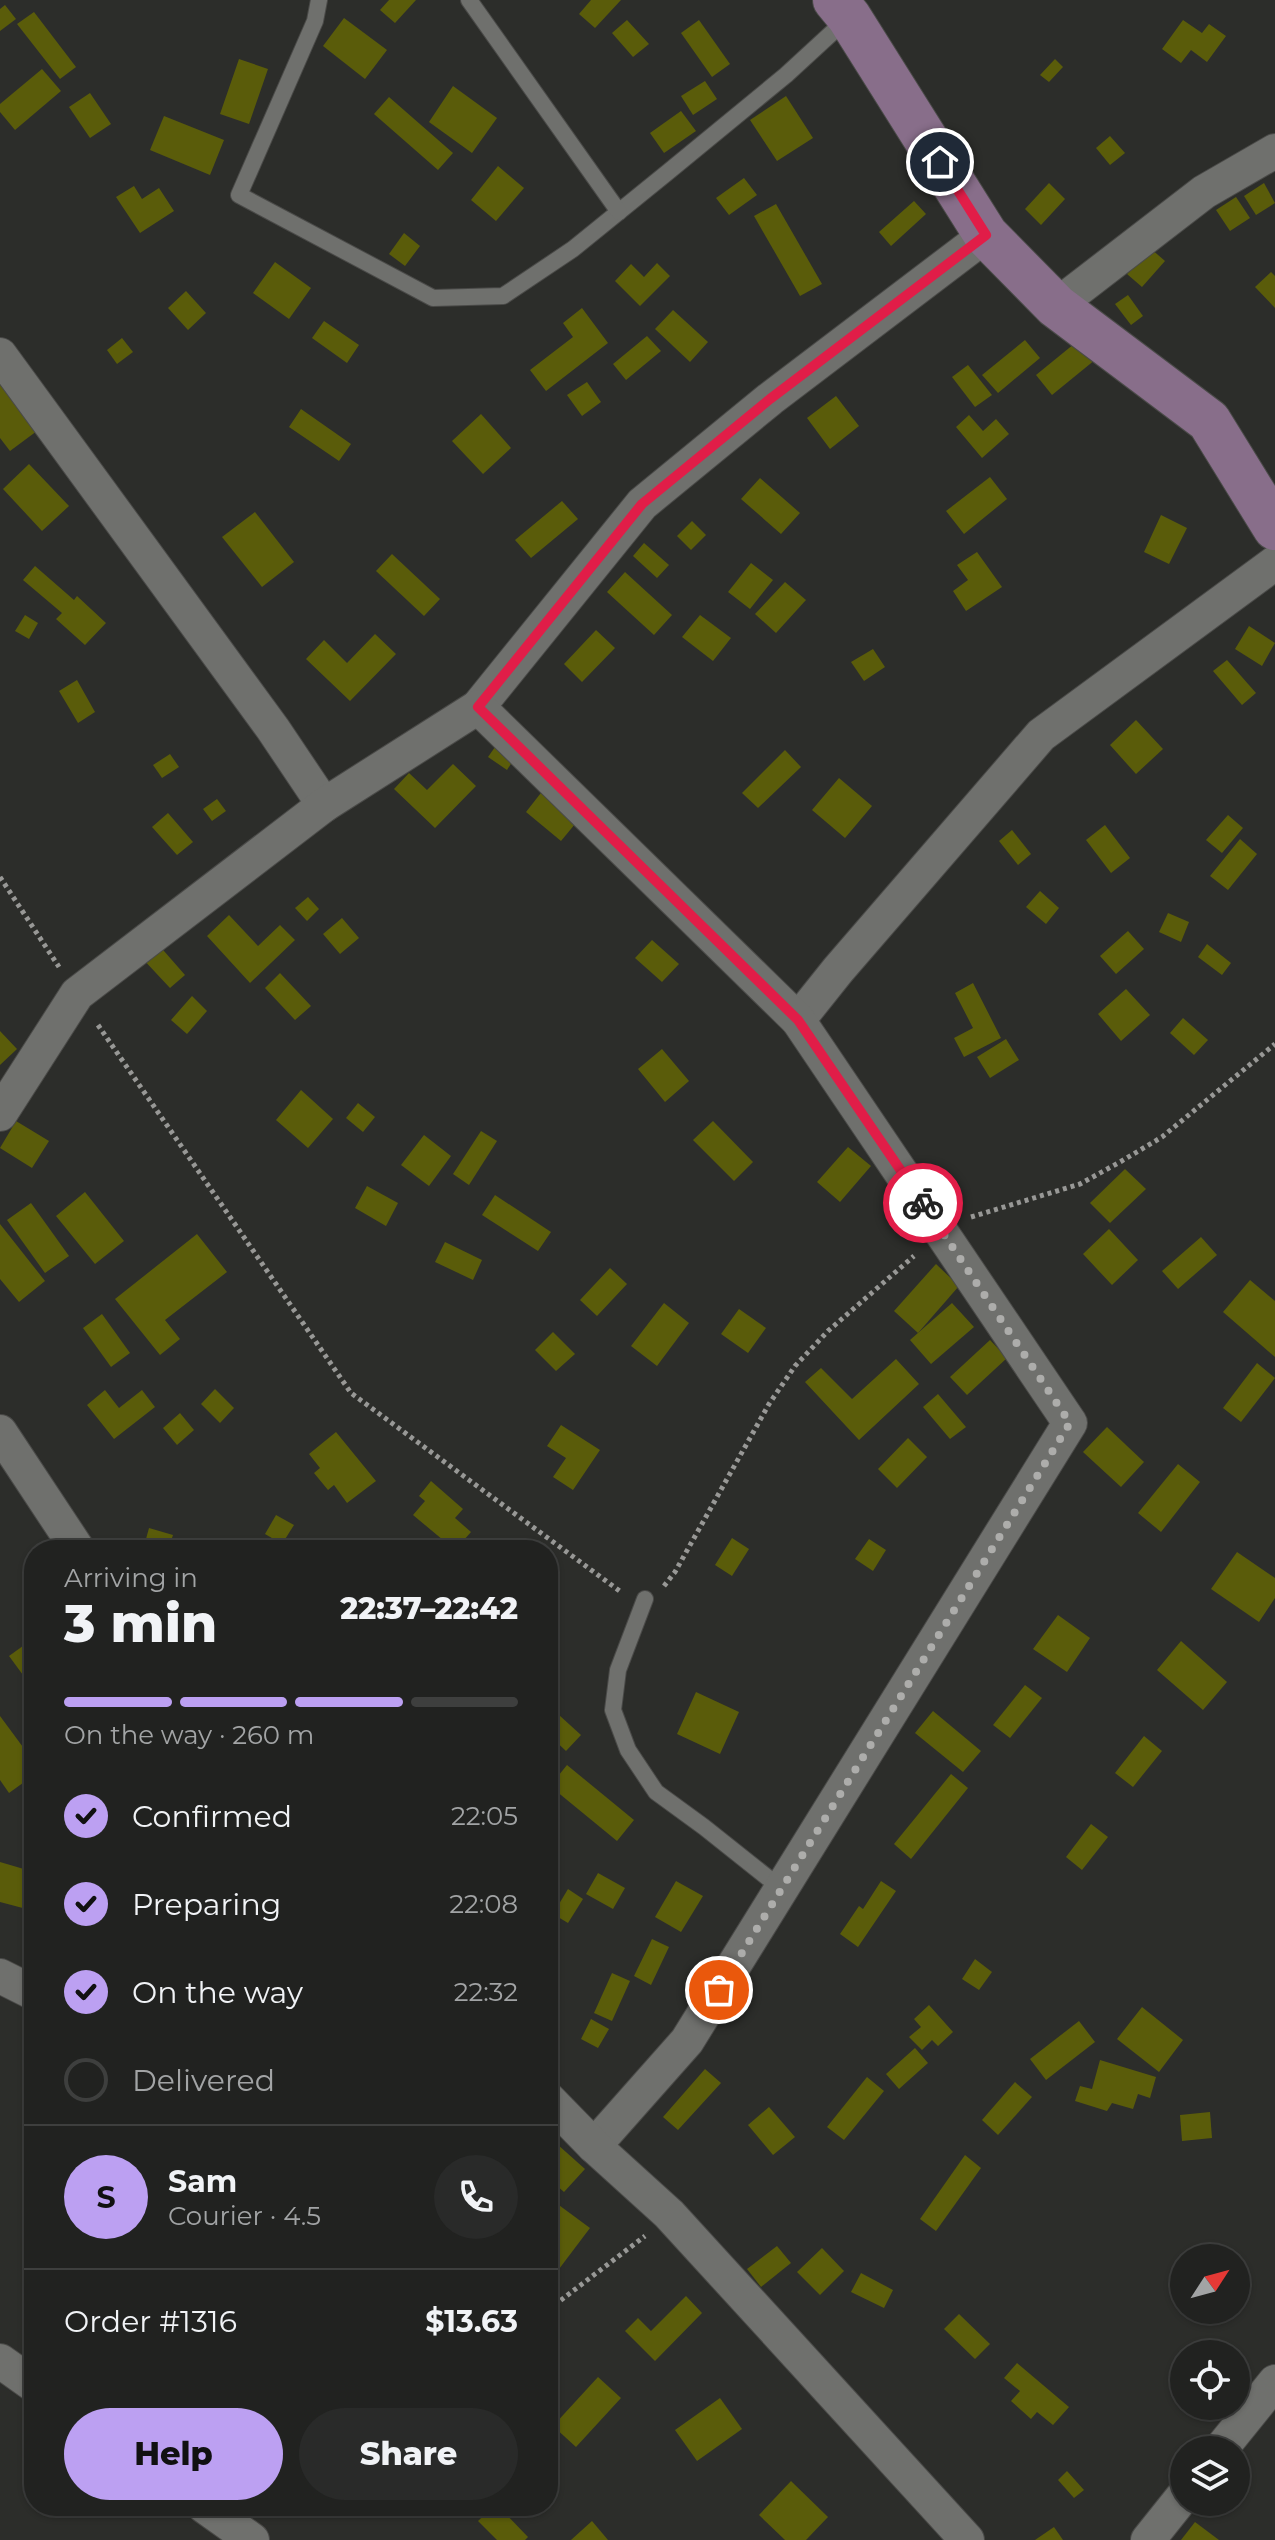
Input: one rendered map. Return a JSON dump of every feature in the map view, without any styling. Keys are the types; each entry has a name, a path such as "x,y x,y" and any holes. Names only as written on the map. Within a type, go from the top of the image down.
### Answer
{"street":[{"path":"842,9 986,235 1056,306 1209,421 1275,528"},
{"path":"1056,306 1204,192 1275,151"},
{"path":"0,1114 77,994 324,805 478,707 642,504 770,399 986,235"},
{"path":"0,355 273,729 324,805"},
{"path":"798,1020 1041,735 1275,563"},
{"path":"478,707 798,1020 1070,1423 687,2041 594,2146"},
{"path":"0,1432 71,1540"},
{"path":"0,1976 24,1988"},
{"path":"558,2109 669,2214 967,2540"},
{"path":"0,2361 24,2378"},
{"path":"1231,2436 1275,2382"},
{"path":"1148,2540 1170,2512"},
{"path":"218,2516 252,2540"}],"lane":[{"path":"319,0 315,21 239,195 433,298 503,296 573,249 786,75 842,9"},
{"path":"469,0 619,212"},
{"path":"645,1599 618,1670 613,1710 628,1750 656,1792 782,1889"}],"path":[{"path":"0,877 351,1393 550,1540"},
{"path":"558,1546 627,1597 645,1599 660,1592 675,1572 769,1404 795,1366 828,1331 942,1231 973,1216 1080,1184 1120,1162 1162,1137 1275,1044"},
{"path":"558,2302 643,2238 669,2214"}],"building":[{"path":"389,0 416,0 395,23 380,10"},
{"path":"591,0 621,0 595,28 579,14"},
{"path":"5,5 16,19 0,31 0,9"},
{"path":"34,12 76,67 60,79 17,24"},
{"path":"344,18 387,50 365,79 323,46"},
{"path":"627,20 649,44 633,57 612,33"},
{"path":"699,20 730,64 712,77 681,33"},
{"path":"1183,20 1202,33 1209,24 1226,36 1207,62 1191,50 1181,63 1162,49"},
{"path":"239,59 268,69 249,124 220,114"},
{"path":"1055,59 1063,67 1049,82 1040,75"},
{"path":"42,69 61,91 15,130 0,112 0,104"},
{"path":"705,81 717,99 693,115 681,96"},
{"path":"453,86 497,118 472,153 429,122"},
{"path":"90,93 111,124 90,138 69,107"},
{"path":"786,96 813,138 777,161 750,120"},
{"path":"389,97 453,153 438,170 374,114"},
{"path":"681,111 696,131 664,153 650,133"},
{"path":"164,116 224,140 210,175 150,150"},
{"path":"1110,136 1125,153 1110,165 1096,148"},
{"path":"498,166 524,188 496,221 471,200"},
{"path":"744,178 757,195 729,215 716,198"},
{"path":"1049,183 1065,199 1041,225 1025,209"},
{"path":"1264,183 1275,203 1256,215 1244,196"},
{"path":"134,186 142,199 159,188 174,211 140,233 116,197"},
{"path":"1236,197 1250,218 1230,231 1216,210"},
{"path":"914,201 926,214 891,246 879,232"},
{"path":"776,204 822,284 800,296 754,216"},
{"path":"404,233 420,246 405,266 389,254"},
{"path":"1150,248 1165,261 1142,287 1127,274"},
{"path":"275,262 311,288 289,319 253,293"},
{"path":"657,263 670,276 640,306 615,281 631,264 644,277"},
{"path":"1271,272 1275,276 1275,308 1255,287"},
{"path":"186,291 206,313 188,330 168,308"},
{"path":"1128,295 1143,316 1131,325 1115,304"},
{"path":"582,308 608,343 546,391 530,370 573,337 563,323"},
{"path":"673,310 708,342 690,362 655,329"},
{"path":"324,321 359,345 347,363 312,338"},
{"path":"1085,335 1101,355 1052,395 1036,375"},
{"path":"647,336 661,351 626,380 613,364"},
{"path":"122,338 133,352 117,364 107,350"},
{"path":"1025,340 1040,358 998,393 982,375"},
{"path":"968,365 992,395 975,407 952,377"},
{"path":"0,376 41,428 10,451 0,438"},
{"path":"587,382 601,402 582,416 567,395"},
{"path":"836,396 859,426 830,449 807,418"},
{"path":"301,409 351,444 339,461 289,427"},
{"path":"481,414 511,448 483,474 452,441"},
{"path":"969,415 983,431 996,419 1009,434 982,458 956,427"},
{"path":"29,464 69,506 42,531 3,489"},
{"path":"990,477 1007,499 964,534 946,511"},
{"path":"760,478 800,513 781,534 741,499"},
{"path":"562,501 578,519 531,558 515,540"},
{"path":"255,512 294,562 262,587 222,537"},
{"path":"1161,515 1187,528 1169,564 1144,552"},
{"path":"692,521 706,535 691,550 677,536"},
{"path":"644,543 669,565 657,578 633,556"},
{"path":"977,552 1002,587 966,611 953,591 968,580 957,565"},
{"path":"392,554 440,599 424,616 376,571"},
{"path":"751,563 773,580 750,609 728,592"},
{"path":"35,566 74,600 77,596 106,623 85,645 56,619 62,613 23,580"},
{"path":"625,572 672,615 654,635 607,592"},
{"path":"785,582 806,600 776,633 755,614"},
{"path":"25,615 38,623 29,639 15,631"},
{"path":"700,615 731,638 713,661 682,637"},
{"path":"1249,626 1275,643 1262,666 1235,649"},
{"path":"596,630 615,648 582,682 564,664"},
{"path":"375,634 396,654 350,701 306,659 324,640 347,663"},
{"path":"873,649 885,667 864,681 851,662"},
{"path":"1227,660 1256,693 1242,705 1213,671"},
{"path":"77,680 95,712 78,723 59,691"},
{"path":"1136,720 1163,749 1136,774 1110,745"},
{"path":"500,740 518,753 507,770 488,757"},
{"path":"785,750 801,767 758,808 742,793"},
{"path":"170,754 179,767 162,778 153,765"},
{"path":"453,764 476,786 435,828 394,789 409,773 427,790"},
{"path":"839,778 872,806 845,838 812,810"},
{"path":"544,789 580,818 561,841 526,812"},
{"path":"217,799 226,811 212,821 203,809"},
{"path":"168,813 193,842 177,855 152,827"},
{"path":"1228,815 1243,828 1222,853 1206,840"},
{"path":"1105,825 1130,858 1111,873 1086,840"},
{"path":"1012,830 1031,854 1018,865 999,841"},
{"path":"1240,839 1257,854 1228,890 1210,876"},
{"path":"1040,891 1059,908 1046,924 1026,907"},
{"path":"308,897 319,909 307,921 295,908"},
{"path":"1168,913 1189,922 1181,942 1159,932"},
{"path":"229,915 258,946 280,925 295,940 250,983 207,936"},
{"path":"342,918 359,938 340,954 323,934"},
{"path":"1128,931 1144,949 1116,974 1100,956"},
{"path":"652,940 679,964 662,982 635,958"},
{"path":"157,943 185,975 170,988 141,957"},
{"path":"1207,944 1231,963 1222,975 1198,957"},
{"path":"280,973 311,1006 295,1020 265,988"},
{"path":"973,983 1001,1038 964,1057 954,1038 973,1028 955,993"},
{"path":"1126,989 1150,1015 1121,1041 1098,1014"},
{"path":"192,996 207,1011 187,1034 171,1020"},
{"path":"1183,1018 1208,1040 1194,1055 1170,1033"},
{"path":"0,1031 17,1049 0,1065"},
{"path":"1006,1039 1019,1060 990,1078 977,1057"},
{"path":"662,1049 689,1081 665,1102 638,1069"},
{"path":"301,1090 333,1119 308,1148 276,1120"},
{"path":"358,1103 375,1117 363,1132 346,1118"},
{"path":"16,1121 49,1141 32,1168 0,1148"},
{"path":"713,1121 753,1162 734,1181 693,1140"},
{"path":"481,1131 497,1141 469,1185 453,1174"},
{"path":"424,1135 451,1156 429,1186 401,1165"},
{"path":"848,1147 871,1166 840,1202 817,1182"},
{"path":"1125,1169 1146,1189 1110,1223 1090,1203"},
{"path":"367,1186 398,1203 386,1226 355,1208"},
{"path":"85,1192 124,1241 95,1264 56,1216"},
{"path":"495,1195 551,1232 538,1251 482,1215"},
{"path":"31,1203 69,1256 45,1273 7,1220"},
{"path":"0,1224 45,1281 19,1302 0,1279"},
{"path":"1109,1229 1138,1260 1112,1285 1083,1254"},
{"path":"197,1234 227,1272 165,1320 180,1339 160,1355 115,1299"},
{"path":"1201,1237 1217,1255 1178,1289 1162,1271"},
{"path":"445,1242 482,1260 473,1280 435,1262"},
{"path":"936,1264 959,1286 918,1333 894,1311"},
{"path":"610,1268 627,1284 597,1316 580,1300"},
{"path":"1250,1280 1275,1301 1275,1357 1223,1312"},
{"path":"664,1303 689,1323 657,1366 631,1346"},
{"path":"952,1303 974,1327 931,1364 910,1340"},
{"path":"739,1309 766,1328 748,1353 721,1334"},
{"path":"102,1314 130,1353 111,1367 83,1328"},
{"path":"553,1332 575,1354 556,1371 535,1350"},
{"path":"990,1340 1007,1358 967,1395 950,1377"},
{"path":"896,1359 919,1384 859,1440 805,1382 821,1368 852,1399"},
{"path":"1257,1363 1275,1378 1241,1422 1223,1408"},
{"path":"215,1389 234,1408 220,1423 201,1404"},
{"path":"105,1390 119,1408 142,1390 155,1407 114,1439 87,1405"},
{"path":"938,1394 966,1427 950,1439 923,1407"},
{"path":"180,1413 194,1430 177,1445 163,1428"},
{"path":"561,1425 600,1450 573,1490 553,1477 566,1458 547,1446"},
{"path":"1107,1427 1144,1462 1121,1487 1083,1452"},
{"path":"336,1432 376,1481 347,1503 334,1485 328,1490 314,1473 320,1468 309,1454"},
{"path":"908,1438 927,1457 897,1488 878,1469"},
{"path":"1178,1464 1200,1482 1161,1532 1138,1513"},
{"path":"431,1481 463,1509 455,1518 471,1532 464,1540 443,1540 413,1515 425,1501 419,1496"},
{"path":"276,1515 294,1525 285,1540 275,1540 265,1534"},
{"path":"149,1528 173,1535 171,1540 146,1540"},
{"path":"732,1538 749,1549 732,1576 715,1565"},
{"path":"869,1539 886,1550 873,1571 855,1559"},
{"path":"1237,1552 1275,1578 1275,1598 1259,1622 1211,1589"},
{"path":"1058,1615 1090,1638 1067,1672 1033,1649"},
{"path":"1181,1641 1227,1682 1203,1710 1157,1670"},
{"path":"24,1645 24,1676 9,1656"},
{"path":"1025,1685 1042,1698 1010,1738 993,1725"},
{"path":"696,1692 739,1712 720,1754 677,1734"},
{"path":"933,1711 981,1751 963,1772 915,1733"},
{"path":"558,1714 581,1735 566,1751 558,1743"},
{"path":"0,1716 24,1748 24,1782 9,1793 0,1780"},
{"path":"1144,1736 1162,1751 1133,1787 1115,1773"},
{"path":"567,1765 634,1820 617,1841 558,1793 558,1776"},
{"path":"951,1774 968,1788 911,1859 894,1844"},
{"path":"1091,1824 1108,1837 1082,1870 1066,1857"},
{"path":"0,1862 24,1869 24,1908 0,1902"},
{"path":"598,1873 625,1888 613,1909 586,1894"},
{"path":"676,1881 703,1896 681,1932 655,1917"},
{"path":"881,1881 896,1891 858,1947 840,1934 859,1906 863,1909"},
{"path":"568,1889 583,1899 568,1923 558,1917 558,1906"},
{"path":"652,1939 669,1947 651,1985 634,1976"},
{"path":"975,1959 992,1972 979,1990 962,1979"},
{"path":"612,1973 630,1981 612,2021 594,2013"},
{"path":"929,2005 953,2032 938,2046 932,2040 922,2050 909,2037 921,2027 914,2019"},
{"path":"1142,2007 1183,2040 1159,2072 1117,2039"},
{"path":"591,2019 609,2029 598,2048 581,2039"},
{"path":"1079,2021 1095,2042 1046,2080 1030,2059"},
{"path":"915,2048 928,2063 899,2089 886,2074"},
{"path":"1100,2060 1156,2077 1150,2098 1138,2094 1133,2109 1112,2103 1107,2111 1075,2101 1080,2086 1092,2089"},
{"path":"705,2069 721,2083 678,2130 663,2117"},
{"path":"867,2077 884,2091 844,2140 827,2127"},
{"path":"1015,2082 1032,2097 998,2135 982,2120"},
{"path":"769,2107 795,2137 773,2155 748,2125"},
{"path":"1210,2112 1212,2138 1182,2141 1180,2115"},
{"path":"558,2145 585,2169 564,2192 558,2187"},
{"path":"965,2155 981,2168 936,2231 920,2219"},
{"path":"558,2204 590,2228 558,2270"},
{"path":"777,2246 791,2263 761,2287 747,2269"},
{"path":"822,2248 844,2271 820,2295 797,2272"},
{"path":"861,2273 893,2290 884,2308 851,2292"},
{"path":"686,2296 702,2313 655,2361 625,2331 638,2318 651,2331"},
{"path":"959,2314 990,2344 975,2359 944,2329"},
{"path":"1017,2363 1069,2407 1053,2425 1037,2412 1031,2419 1011,2401 1020,2391 1004,2378"},
{"path":"598,2377 621,2398 576,2447 558,2431 558,2421"},
{"path":"720,2398 742,2429 697,2461 675,2430"},
{"path":"1067,2471 1084,2490 1074,2498 1058,2480"},
{"path":"791,2481 828,2517 806,2540 785,2540 759,2515"},
{"path":"483,2516 508,2516 528,2537 525,2540 497,2540 478,2521"},
{"path":"592,2521 608,2540 571,2540"},
{"path":"1195,2522 1219,2540 1181,2540"},
{"path":"1054,2527 1063,2540 1035,2540"}],"way so far":[{"path":"719,1990 1070,1423 923,1203"}],"route":[{"path":"923,1203 798,1020 478,707 642,504 770,399 986,235 940,162"}]}
